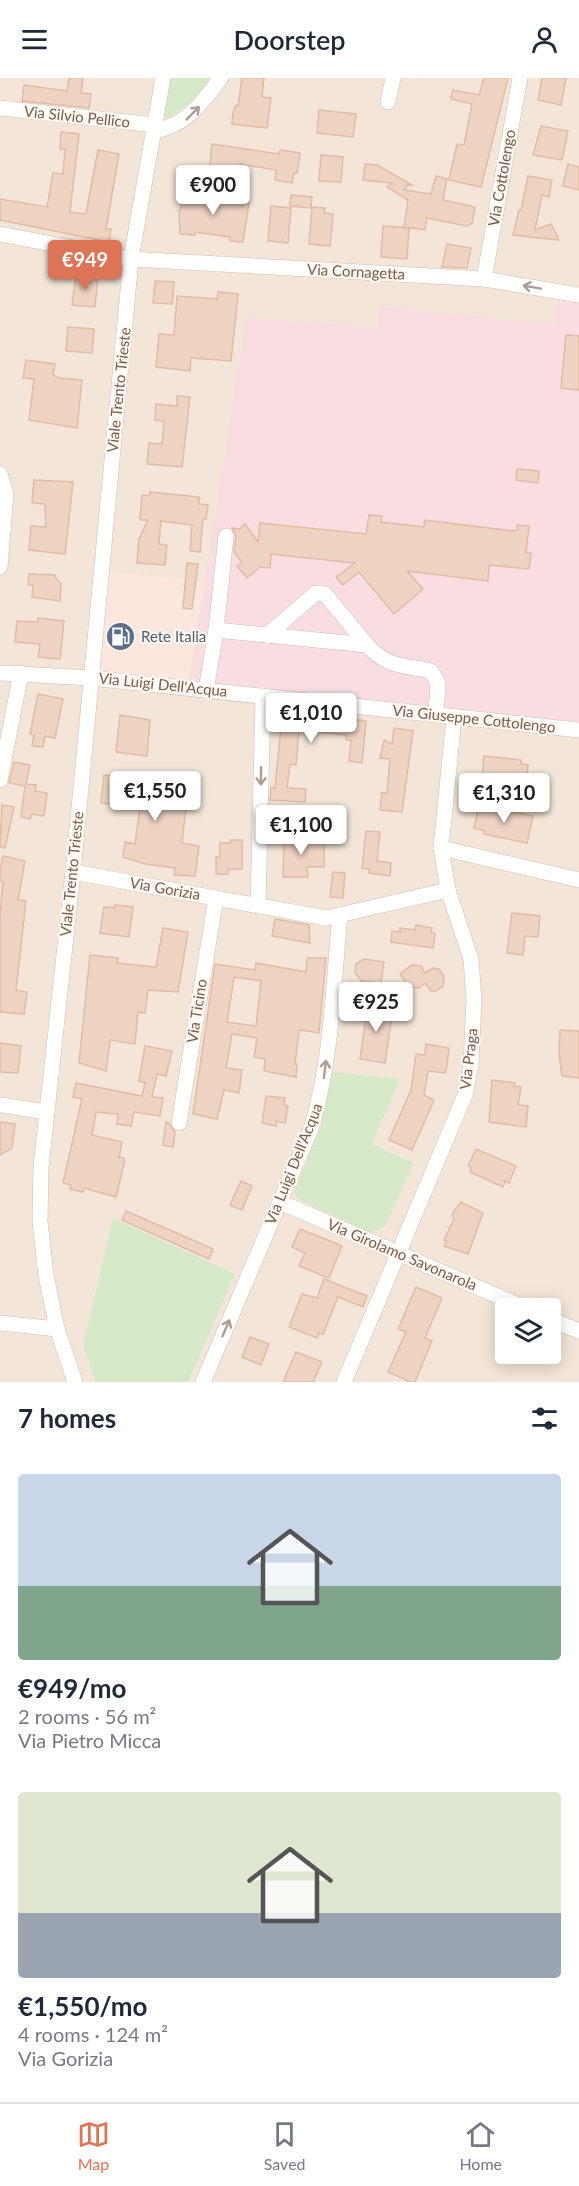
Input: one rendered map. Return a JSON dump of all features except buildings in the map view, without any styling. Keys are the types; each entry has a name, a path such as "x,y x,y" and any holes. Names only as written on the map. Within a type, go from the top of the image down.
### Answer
{"street":[{"name":"Viale Trento Trieste","path":"75,1382 57,1329 46,1275 40,1221 41,1167 73,872 132,259 163,78"},
{"path":"154,128 171,128 186,120 220,78"},
{"path":"387,102 393,78"},
{"name":"Via Cottolengo","path":"484,279 519,78"},
{"name":"Via Silvio Pellico","path":"0,108 154,128"},
{"name":"Via Cornagetta","path":"0,234 132,259 484,279 579,295"},
{"path":"0,474 6,493 0,567"},
{"path":"206,690 216,630 226,536"},
{"path":"267,635 316,593 325,594 379,658 398,667 431,671 438,683 436,715"},
{"path":"216,630 367,645"},
{"name":"Via Luigi Dell'Acqua","path":"0,673 91,678 262,696"},
{"path":"0,780 21,673"},
{"path":"262,696 258,906 326,918 448,891"},
{"name":"Via Giuseppe Cottolengo","path":"262,696 579,730"},
{"name":"Via Praga","path":"344,1382 465,1095 471,1064 474,1000 471,959 448,891 441,848 454,717"},
{"path":"441,848 579,880"},
{"name":"Via Gorizia","path":"73,872 258,906"},
{"name":"Via Ticino","path":"178,1123 216,898"},
{"name":"Via Luigi Dell'Acqua","path":"203,1382 311,1129 321,1098 326,1071 340,915"},
{"path":"0,1105 47,1112"},
{"name":"Via Girolamo Savonarola","path":"280,1202 502,1298"},
{"path":"0,1323 57,1329"},
{"path":"561,1324 579,1331"}],"shaded area":[{"path":"0,78 161,78 130,256 0,231"},
{"path":"165,78 579,78 579,878 440,846 445,889 327,916 75,869 93,676 204,582 105,571 134,262"},
{"path":"0,236 128,261 89,676 0,671"},
{"path":"557,302 579,304 579,723 189,682 246,317 378,328 380,307 555,324"},
{"path":"105,571 204,582 188,685 93,676"},
{"path":"0,675 90,679 37,1220 72,1382 0,1382"},
{"path":"445,853 579,884 579,1328 561,1320 561,1298 510,1298 404,1252 469,1096 479,998"},
{"path":"75,876 325,921 445,894 467,959 471,1000 462,1094 398,1251 278,1199 200,1382 79,1382 60,1328 43,1223"},
{"path":"281,1205 498,1298 495,1298 495,1364 561,1364 561,1325 579,1333 579,1382 205,1382"}],"green space":[{"path":"170,78 211,78 195,99 168,118 163,114"},
{"path":"333,1072 400,1079 372,1144 414,1163 386,1224 377,1231 366,1231 300,1200 294,1193 320,1129"},
{"path":"113,1218 235,1274 188,1382 96,1382 83,1346"}],"place":[{"name":"Rete Italia","path":"120,637"}]}
